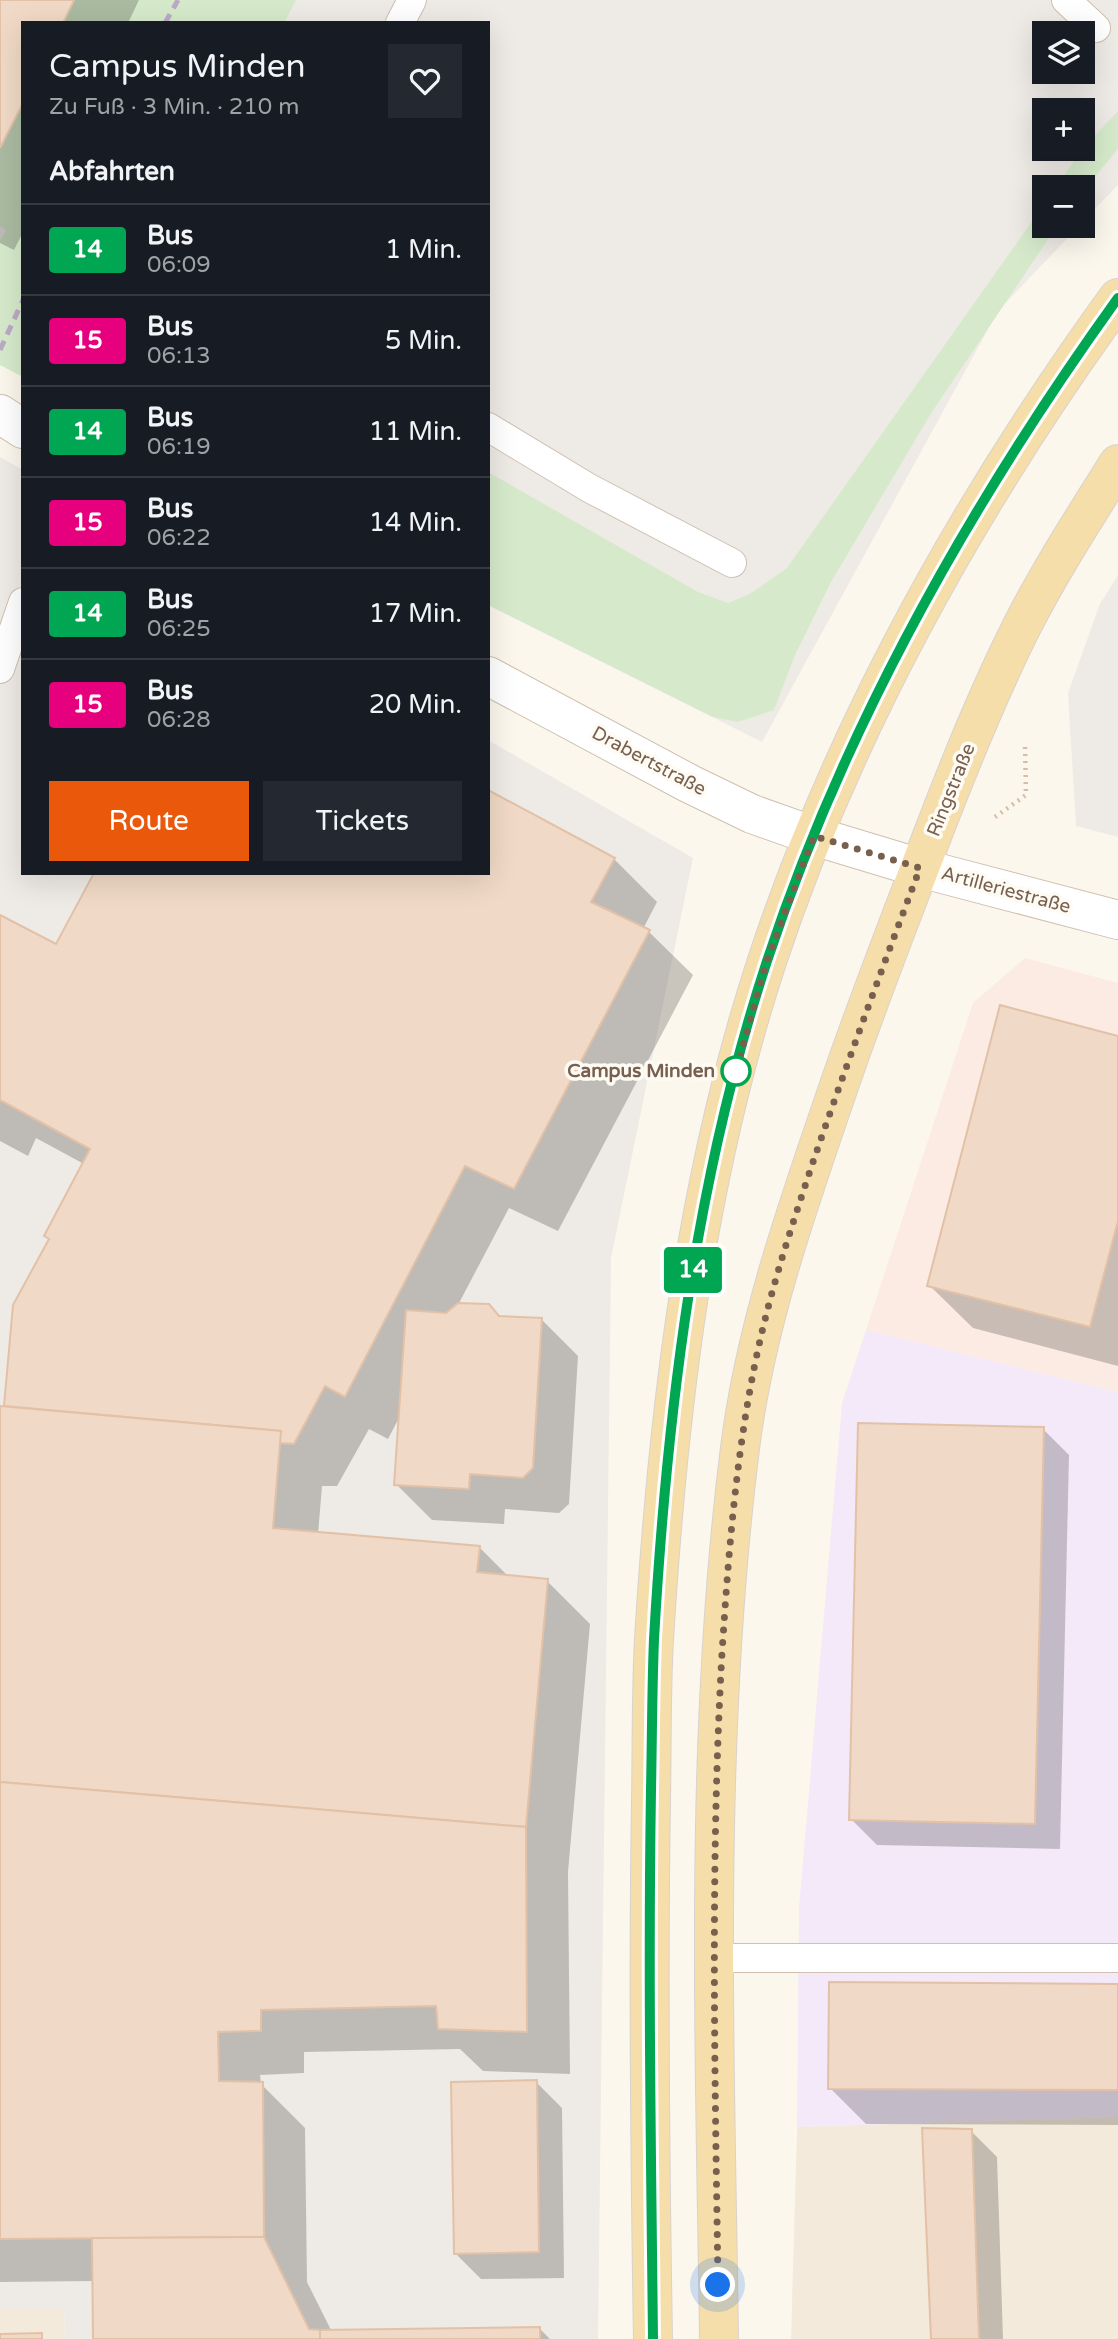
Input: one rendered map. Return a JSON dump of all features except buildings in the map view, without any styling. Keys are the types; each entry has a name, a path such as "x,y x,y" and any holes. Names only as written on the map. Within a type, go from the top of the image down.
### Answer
{"main road":[{"path":"653,2339 649,1919 654,1644 670,1430 701,1217 729,1098 766,963 814,836 853,745 896,655 1007,460 1064,372 1118,298"},
{"name":"Ringstraße","path":"719,2339 713,1958 718,1720 728,1562 743,1429 761,1336 782,1256 858,1031 987,699 1024,621 1067,545 1118,464"}],"street":[{"path":"0,414 21,428"},
{"name":"Drabertstraße","path":"490,678 690,784 752,814 814,836"},
{"name":"Artilleriestraße","path":"814,836 920,868 1118,920"}],"lane":[{"path":"401,21 412,0"},
{"path":"1066,0 1096,28"},
{"path":"490,428 589,488 732,563"},
{"path":"0,669 21,607"},
{"path":"713,1958 1118,1958"}],"shaded area":[{"path":"0,0 1118,0 1118,185 1095,209 1095,175 1032,175 1032,238 1068,238 998,311 762,742 490,606 490,21 21,21 0,362"},
{"path":"0,457 21,469 21,875 490,875 490,741 693,858 611,1258 598,2339 65,2339 64,2309 0,2309"},
{"path":"1118,575 1118,837 1076,826 1068,693 1100,604"},
{"path":"1025,958 1118,983 1118,1392 866,1330 973,1003"},
{"path":"866,1330 1118,1392 1118,2117 797,2127 799,1908 842,1403"},
{"path":"1118,2117 1118,2339 791,2339 797,2127"},
{"path":"64,2308 65,2339 0,2339 0,2309"}],"green space":[{"path":"74,0 296,0 285,21 64,21"},
{"path":"21,107 21,376 0,365 0,241 6,230 0,226 0,148"},
{"path":"1118,111 1118,149 1095,177 1064,175 1074,161 1095,161 1095,135"},
{"path":"1032,221 1032,238 1049,238 930,415 831,582 795,655 774,710 738,722 713,717 490,606 490,473 698,592 728,603 750,594 787,568"}],"railway":[{"path":"166,21 178,0"},
{"path":"0,350 21,304"}],"bus line":[{"name":"14","path":"653,2339 649,1919 654,1644 670,1430 701,1217 749,1019 766,963 814,836 853,745 910,628 1007,460 1064,372 1118,298"}],"place":[{"name":"Campus Minden","path":"736,1071"}],"route":[{"path":"718,2285 713,1869 718,1720 728,1562 741,1443 761,1336 782,1256 858,1031 920,868 814,836 766,963 736,1071"}]}
